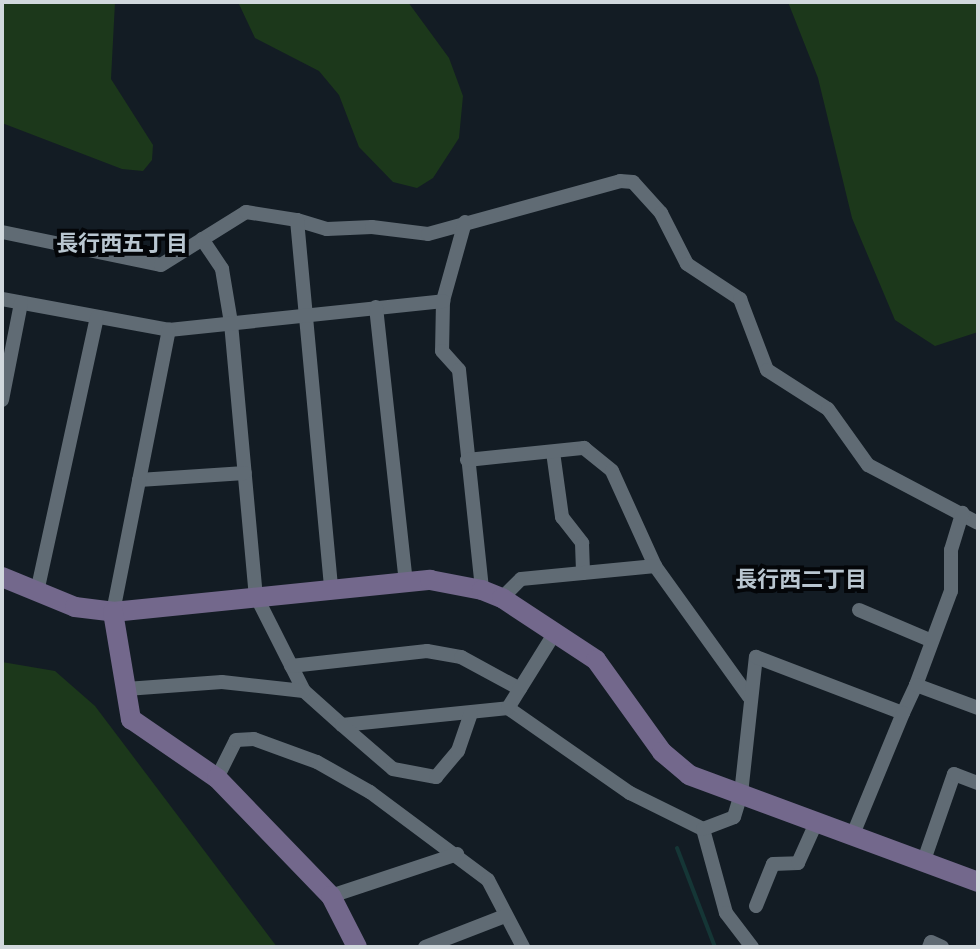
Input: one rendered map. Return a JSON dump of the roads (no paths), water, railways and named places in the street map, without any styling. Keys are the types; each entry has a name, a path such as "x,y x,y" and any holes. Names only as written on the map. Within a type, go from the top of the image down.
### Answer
{"street":[{"path":"2,232 161,265 246,212 297,220 327,229 372,227 428,234 620,181 643,188 687,264 740,299 767,370 828,409 868,465 978,523"},
{"path":"297,220 331,588"},
{"path":"465,222 443,301 442,351 459,370 482,590"},
{"path":"202,239 222,269 231,323 256,596 304,691 393,769 436,777 458,751 471,713"},
{"path":"2,299 169,330 443,301"},
{"path":"2,400 21,303"},
{"path":"376,307 406,582"},
{"path":"37,592 97,317"},
{"path":"169,330 113,612 131,719 217,778 331,896 357,947"},
{"path":"467,460 584,448 612,471 655,566 749,697"},
{"path":"553,452 562,517 582,543 583,573"},
{"path":"139,480 245,473"},
{"path":"852,837 916,685 951,591 951,550 962,513"},
{"path":"502,598 521,579 655,566"},
{"path":"2,577 75,607 113,612 430,580 482,590 502,598 556,631 596,660 662,752 689,775 978,882"},
{"path":"859,610 932,641"},
{"path":"508,708 556,631"},
{"path":"291,666 427,651 461,657 520,689"},
{"path":"342,725 508,708 630,793 703,829 734,817 741,794 749,697 756,657 903,713"},
{"path":"126,689 222,682 304,691"},
{"path":"916,685 978,708"},
{"path":"217,778 236,740 265,742 317,762 357,785 457,854 488,880 523,947"},
{"path":"923,863 954,774 978,783"},
{"path":"756,906 773,864 798,863 816,823"},
{"path":"703,829 726,913 739,937 752,947"},
{"path":"331,896 457,854"},
{"path":"434,945 505,916"},
{"path":"929,947 931,942 942,947"}],"waterway":[{"path":"677,848 715,947"}],"district":[{"name":"長行西五丁目","path":"122,244"},
{"name":"長行西二丁目","path":"801,580"}]}
